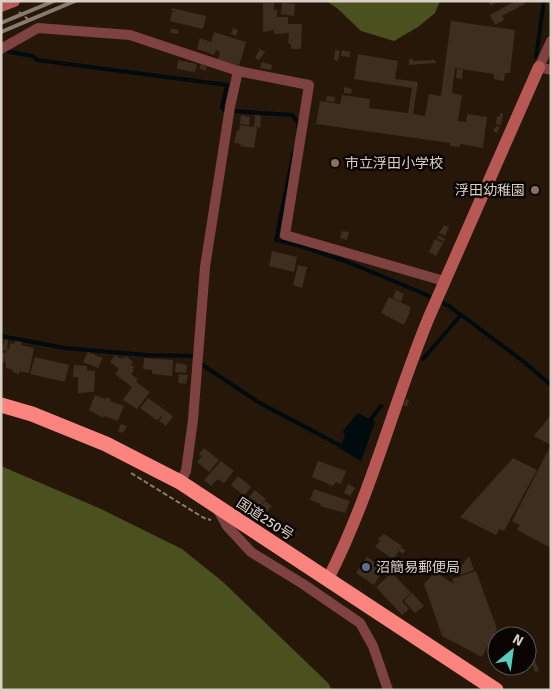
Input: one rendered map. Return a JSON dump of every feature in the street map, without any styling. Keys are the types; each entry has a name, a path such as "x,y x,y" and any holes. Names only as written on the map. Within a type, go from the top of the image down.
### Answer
{"highway":[{"name":"国道250号","path":"1,405 32,414 106,444 180,482 496,690"}],"street":[{"path":"1,49 38,28 130,35 238,71 309,85 285,235 442,287"},
{"path":"328,579 342,552 363,502 412,357 442,287 545,68 551,41"},
{"path":"180,482 186,471 192,420 205,267 230,107 238,71"},
{"path":"216,506 227,526 251,552 303,584 360,623 373,646 388,690"}],"path":[{"path":"8,3 38,28"}],"green space":[{"path":"327,1 440,1 435,13 418,27 394,41 361,31"},
{"path":"1,466 101,509 182,549 223,582 328,683 332,690 1,690"}],"shaded area":[{"path":"358,413 375,422 361,461 339,448 345,437 343,431"}],"building":[{"path":"488,1 500,1 491,6"},
{"path":"515,1 524,1 525,4 502,16 504,20 495,25 490,15"},
{"path":"263,3 274,3 277,17 288,17 288,24 302,24 301,49 291,49 291,44 288,43 289,33 274,34 274,30 263,32"},
{"path":"282,3 295,4 294,16 281,14"},
{"path":"172,8 206,16 204,26 202,29 170,21 172,12 177,12 172,11"},
{"path":"451,21 515,30 510,73 505,73 504,81 494,79 494,74 455,68 452,93 462,95 458,121 466,122 467,114 487,117 483,148 460,144 460,147 450,146 450,143 316,124 320,101 340,104 342,95 370,99 369,108 408,113 412,88 354,79 358,54 398,61 395,79 418,82 413,114 425,116 429,94 441,95"},
{"path":"233,28 238,30 236,36 231,34"},
{"path":"171,29 179,30 178,34 170,33"},
{"path":"214,32 246,42 239,66 218,59 220,52 216,50 214,55 197,49 200,38 211,42"},
{"path":"260,49 265,52 259,60 255,58"},
{"path":"335,50 340,51 338,61 334,60"},
{"path":"342,50 350,52 350,57 341,56"},
{"path":"409,59 413,59 413,61 435,60 436,63 409,65"},
{"path":"178,60 197,64 195,72 177,69"},
{"path":"262,62 272,65 271,70 260,68"},
{"path":"201,64 207,67 206,71 199,68"},
{"path":"457,69 463,70 462,79 456,78"},
{"path":"344,87 352,89 351,94 344,93"},
{"path":"327,96 335,97 334,102 326,101"},
{"path":"500,113 503,114 501,125 496,124 497,116 500,117"},
{"path":"241,115 250,117 249,125 240,124"},
{"path":"255,115 261,116 260,128 256,127 254,148 234,143 240,125 254,127"},
{"path":"496,126 500,127 497,133 493,131"},
{"path":"444,225 449,227 445,236 439,233"},
{"path":"342,231 349,232 347,240 340,238"},
{"path":"438,235 445,239 444,242 437,238"},
{"path":"435,239 443,243 436,256 429,252"},
{"path":"272,251 297,257 294,272 269,266"},
{"path":"298,265 307,267 302,288 293,285"},
{"path":"396,290 404,294 401,302 393,298"},
{"path":"389,297 411,307 404,325 381,313"},
{"path":"5,339 8,340 6,351 2,350"},
{"path":"15,341 22,342 21,345 34,348 29,373 20,371 19,374 6,368 5,356 4,363 1,362 1,352 6,353 7,349 9,350 10,343 14,344"},
{"path":"88,352 103,358 98,368 83,362"},
{"path":"115,355 121,359 122,357 124,359 126,356 133,362 131,365 134,367 134,370 131,374 138,379 136,382 150,392 137,409 123,400 132,387 115,374 119,369 110,362"},
{"path":"35,357 69,365 65,382 30,374"},
{"path":"144,358 173,360 172,376 152,374 152,370 143,369"},
{"path":"176,363 187,365 186,373 175,372"},
{"path":"74,365 87,366 87,370 95,371 94,392 78,393 78,377 73,377"},
{"path":"179,374 188,375 186,384 178,383"},
{"path":"95,395 105,399 106,397 111,399 110,401 124,406 118,421 104,416 103,418 89,410"},
{"path":"148,398 173,416 166,426 159,421 161,416 158,420 155,419 140,408"},
{"path":"406,399 409,400 407,407 403,405"},
{"path":"551,415 551,445 534,436"},
{"path":"121,424 127,426 123,433 118,431"},
{"path":"551,445 551,548 517,530 520,525 512,521"},
{"path":"204,448 219,460 209,472 197,462 202,456 199,454"},
{"path":"513,458 537,470 504,531 499,529 496,535 460,517"},
{"path":"221,461 234,471 224,483 218,479 211,486 204,480"},
{"path":"318,461 346,471 341,484 336,482 333,486 312,477"},
{"path":"238,476 251,487 244,496 231,485"},
{"path":"348,484 355,488 350,496 344,493"},
{"path":"314,489 350,501 345,513 320,506 321,504 310,500"},
{"path":"255,490 266,499 259,507 265,501 272,506 265,514 246,500"},
{"path":"384,534 406,550 403,554 399,551 393,559 375,547 380,541 378,539"},
{"path":"469,556 474,570 461,575 459,569"},
{"path":"367,557 381,566 377,573 380,575 374,585 356,573"},
{"path":"476,571 496,626 487,626 487,648 482,657 442,636 424,584 435,572 454,584 452,579"},
{"path":"392,573 411,593 402,601 409,609 402,615 376,587"},
{"path":"412,593 424,606 415,613 404,601"}],"waterway":[{"path":"536,57 544,1"},
{"path":"9,52 33,56 37,60 227,85 222,107 224,110"},
{"path":"233,111 292,115 299,124 298,127"},
{"path":"294,151 276,240 301,246 345,261 449,306 523,361 551,385"},
{"path":"423,359 461,315"},
{"path":"1,336 65,348 146,355 191,356"},
{"path":"201,364 258,402 343,447"},
{"path":"368,423 381,406"}],"railway":[{"path":"1,23 54,1"},
{"path":"1,32 75,1"}],"place":[{"name":"市立浮田小学校","path":"335,163"},
{"name":"浮田幼稚園","path":"535,190"},
{"name":"沼簡易郵便局","path":"366,567"}]}
